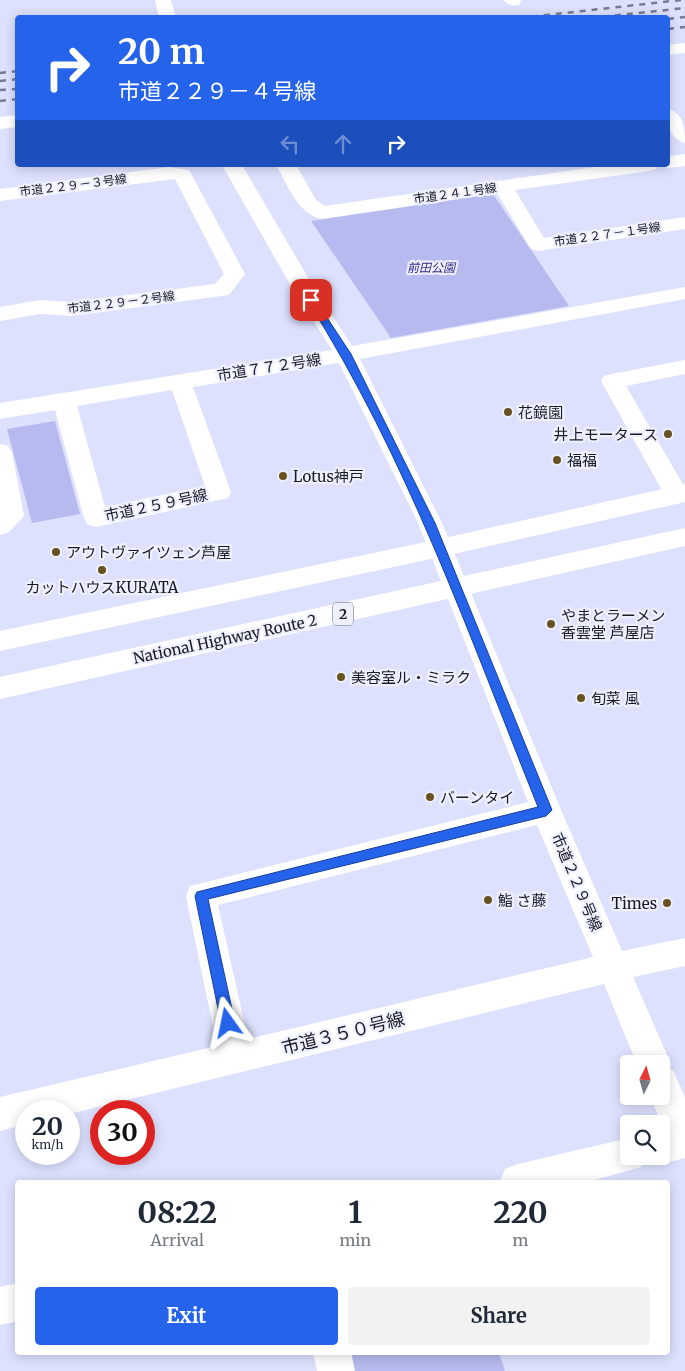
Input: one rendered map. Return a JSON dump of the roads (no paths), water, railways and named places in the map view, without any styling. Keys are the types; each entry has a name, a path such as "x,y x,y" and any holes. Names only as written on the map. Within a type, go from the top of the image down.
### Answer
{"main road":[{"path":"164,0 167,15"},
{"path":"670,50 685,48"},
{"path":"670,118 685,137"},
{"path":"0,123 15,121"},
{"path":"670,162 685,160"},
{"name":"市道２２９号線","path":"233,167 302,286 346,354 440,548 546,810 650,1055"},
{"name":"市道２４１号線","path":"287,167 308,204 320,213 635,167"},
{"name":"市道２２９－３号線","path":"0,195 169,173 182,174 236,274"},
{"name":"市道２２７－１号線","path":"503,186 538,245 685,223"},
{"name":"市道２２９－２号線","path":"0,314 40,307 72,310 222,290 236,274"},
{"name":"市道７７２号線","path":"0,411 346,354 685,293"},
{"path":"0,641 440,548 681,494 612,381 685,367"},
{"name":"市道２５９号線","path":"64,401 96,518 219,492 180,382"},
{"path":"0,452 12,516 0,526"},
{"name":"National Highway Route 2","path":"0,688 685,537"},
{"path":"236,1059 201,896 546,810"},
{"name":"市道３５０号線","path":"0,1114 236,1059 613,966 685,952"},
{"path":"670,1104 685,1140 670,1144"},
{"path":"526,1180 620,1157"},
{"path":"0,1306 15,1303"},
{"path":"333,1355 336,1371"}],"railway":[{"path":"547,15 681,0"},
{"path":"619,15 685,8"},
{"path":"670,19 685,17"},
{"path":"670,29 685,27"},
{"path":"0,73 15,71"},
{"path":"0,81 15,79"},
{"path":"0,90 15,89"},
{"path":"0,101 15,99"}],"place":[{"name":"花鏡園","path":"508,412"},
{"name":"井上モータース","path":"668,434"},
{"name":"福福","path":"557,460"},
{"name":"Lotus神戸","path":"283,476"},
{"name":"アウトヴァイツェン芦屋","path":"56,552"},
{"name":"カットハウスKURATA","path":"102,570"},
{"name":"やまとラーメン 香雲堂 芦屋店","path":"551,624"},
{"name":"美容室ル・ミラク","path":"341,677"},
{"name":"旬菜 風","path":"581,698"},
{"name":"バーンタイ","path":"430,797"},
{"name":"鮨 さ藤","path":"488,900"},
{"name":"Times","path":"667,903"}],"park label":[{"name":"前田公園","path":"431,267"}]}
